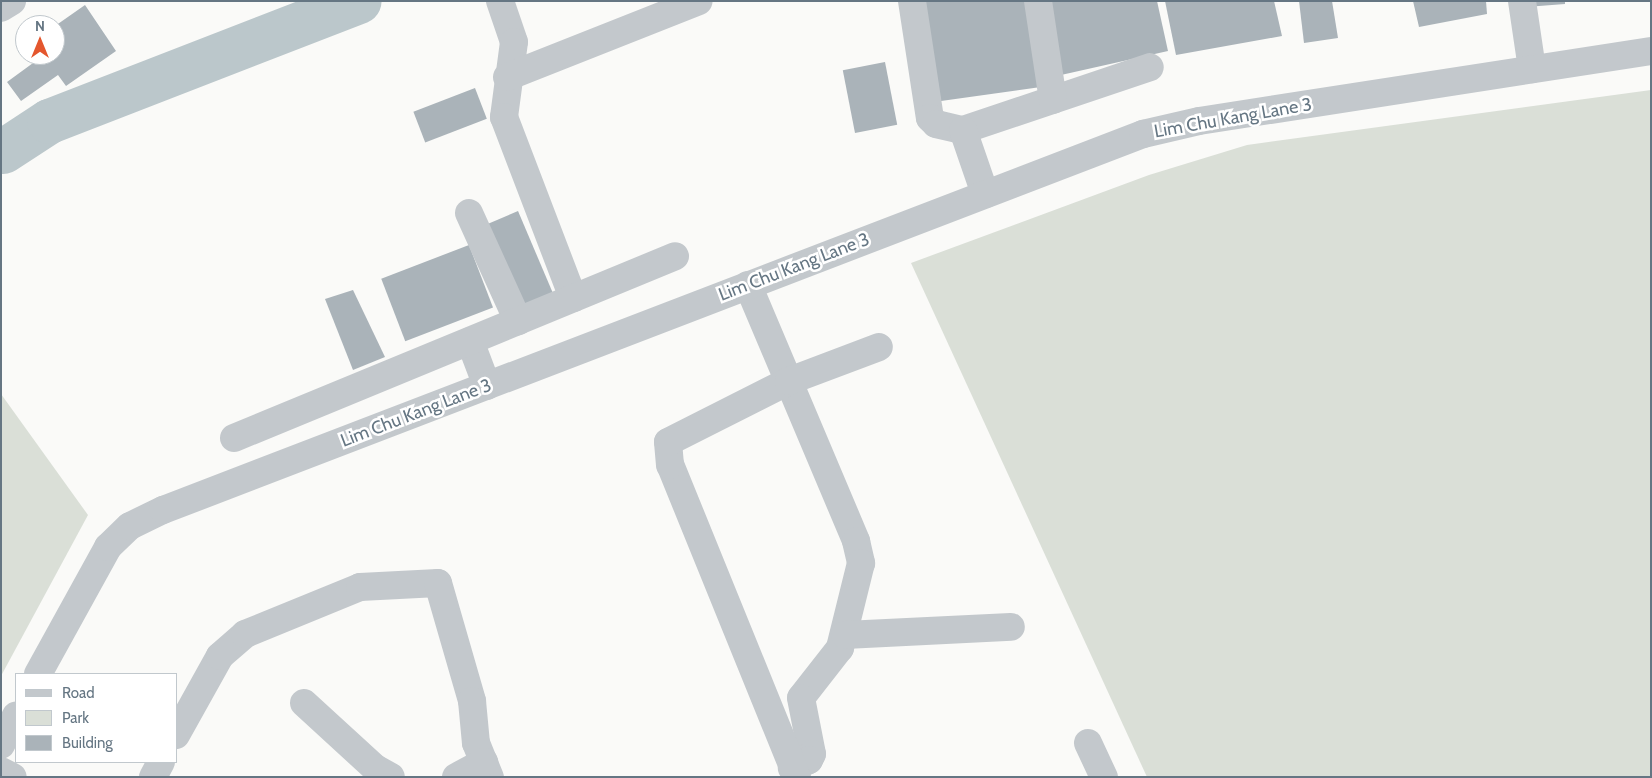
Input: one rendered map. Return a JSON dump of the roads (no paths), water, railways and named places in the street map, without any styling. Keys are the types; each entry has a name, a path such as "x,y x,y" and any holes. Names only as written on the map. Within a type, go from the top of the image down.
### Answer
{"street":[{"path":"1,8 12,1"},
{"path":"500,1 514,42 507,77 504,117 573,298"},
{"path":"507,77 699,1"},
{"path":"912,1 930,118 936,124 964,130 1150,67"},
{"path":"1038,1 1053,100"},
{"path":"1522,1 1532,70"},
{"name":"Lim Chu Kang Lane 3","path":"39,673 94,568 108,547 130,526 486,386 1143,134 1199,120 1651,51"},
{"path":"964,130 986,194"},
{"path":"469,213 518,321"},
{"path":"234,438 675,256"},
{"path":"748,285 789,381 856,541 861,563 845,635 830,665 806,688 801,698 812,754 809,760 795,772 670,465 667,448 671,437 789,381 879,347"},
{"path":"470,341 486,386"},
{"path":"178,731 220,656 245,634 360,587 438,583 472,701 476,743 487,769 456,777"},
{"path":"845,635 1011,627"},
{"path":"304,703 375,768 391,777"},
{"path":"1,745 15,718"},
{"path":"1088,743 1104,777"},
{"path":"153,777 160,763"},
{"path":"1,771 13,777"}],"waterway":[{"path":"3,151 49,121 359,1"}]}
